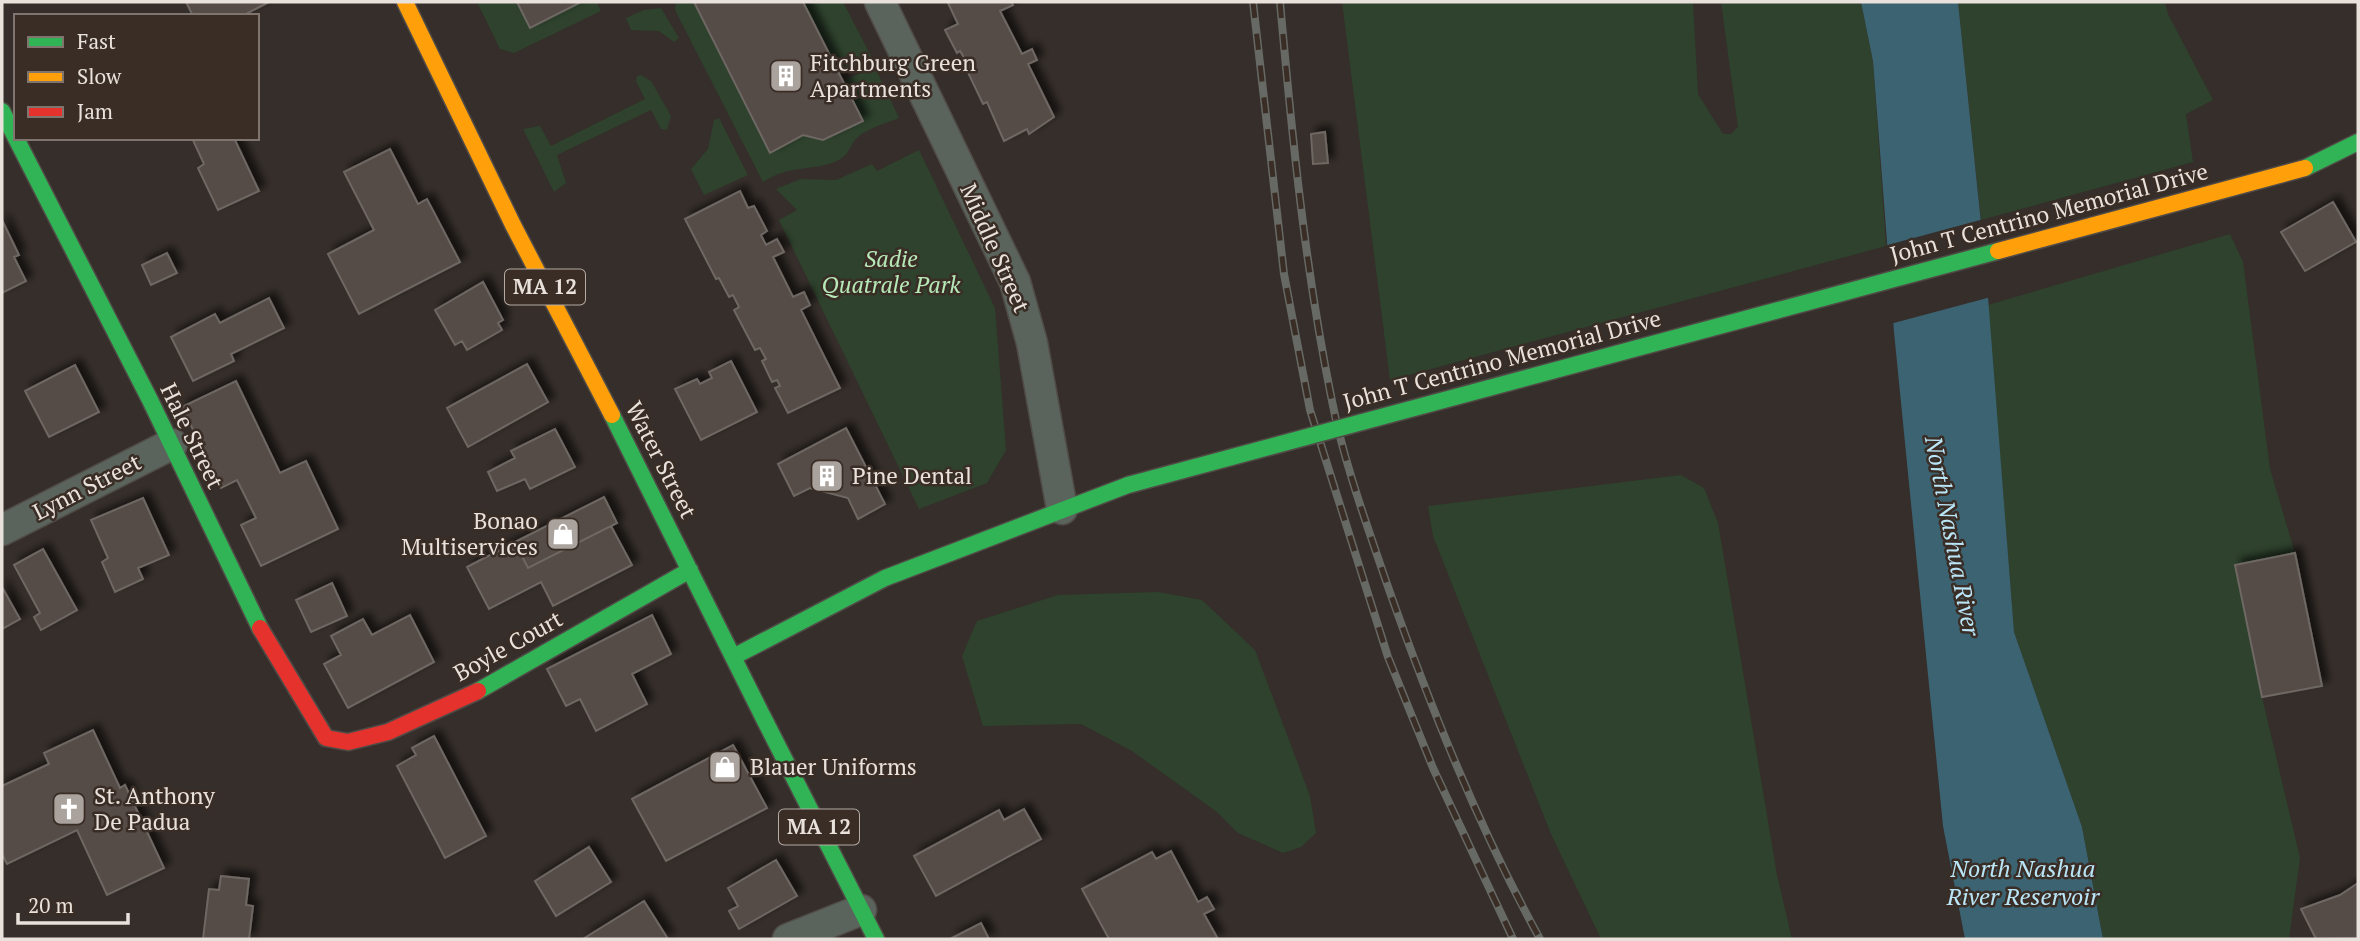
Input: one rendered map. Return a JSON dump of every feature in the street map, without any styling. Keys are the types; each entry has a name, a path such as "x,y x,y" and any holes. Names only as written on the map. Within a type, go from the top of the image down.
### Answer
{"main road":[{"name":"Water Street","path":"405,2 513,225 876,939"},
{"name":"Hale Street","path":"2,111 14,134"},
{"name":"Hale Street","path":"17,140 172,443 240,590 296,696 326,738 340,740"},
{"name":"John T Centrino Memorial Drive","path":"733,657 885,578 1128,485 2305,167 2358,142"},
{"name":"Boyle Court","path":"340,740 348,742 388,732 480,690 690,569"}],"street":[{"name":"Middle Street","path":"880,2 1015,282 1032,343 1062,509"},
{"name":"Lynn Street","path":"2,530 172,443"},
{"path":"789,939 861,910"}],"green space":[{"path":"477,2 517,2 531,28 581,2 597,2 601,11 514,53 500,49"},
{"path":"676,2 694,2 770,153 803,135 824,140 863,122 843,81 875,67 899,118 862,134 845,156 837,161 791,170 763,182 675,10"},
{"path":"803,2 843,2 872,58 839,74"},
{"path":"1342,2 1693,2 1698,94 1723,134 1731,134 1738,127 1721,2 1861,2 1873,61 1886,246 1390,380"},
{"path":"1958,2 2165,2 2168,14 2213,100 2186,114 2193,162 1981,220"},
{"path":"661,8 679,38 674,42 659,31 631,30 626,18 644,10"},
{"path":"641,75 651,81 671,116 667,130 661,129 651,110 557,155 566,183 554,192 523,129 540,126 551,146 645,99 636,81 637,76"},
{"path":"719,118 748,175 704,195 691,169 708,149 714,120"},
{"name":"Sadie Quatrale Park","path":"919,150 995,308 1006,450 987,483 919,509 779,220 797,210 776,189 801,179 836,180 872,164 877,171"},
{"path":"2230,234 2243,262 2270,469 2295,553 2235,566 2262,697 2300,858 2289,939 2103,939 2082,827 2014,632 1988,305"},
{"path":"1681,475 1704,488 1718,523 1777,875 1792,939 1601,939 1551,834 1433,536 1428,506"},
{"path":"1158,592 1202,600 1255,650 1310,796 1316,833 1301,847 1283,853 1238,833 1217,812 1132,751 1081,724 983,726 962,656 977,621 1058,595"}],"water":[{"path":"1861,2 1958,2 1986,271 2014,632 2082,827 2103,939 1965,939 1943,826 1894,332 1873,61"}],"pier":[{"path":"1984,219 1991,297 1890,324 1884,246"}],"building":[{"path":"186,2 269,2 246,14 192,14"},
{"path":"517,2 581,2 530,28"},
{"name":"Fitchburg Green Apartments","path":"694,2 803,2 863,121 823,140 803,135 770,153"},
{"path":"950,2 1011,2 1013,5 1000,11 1022,54 1032,49 1037,60 1028,64 1054,117 1029,134 1027,129 1004,141 987,102 983,104 963,62 966,61 960,51 957,53 945,30 958,24 948,3"},
{"path":"1325,132 1328,163 1313,164 1311,134"},
{"path":"193,140 235,140 259,191 218,210 198,168 204,164"},
{"path":"390,149 418,204 427,199 460,262 359,314 328,254 374,230 344,172"},
{"path":"740,191 748,208 754,206 767,231 761,235 766,245 777,239 784,252 773,257 793,297 804,292 810,305 801,310 840,388 788,413 775,388 780,386 777,380 772,382 762,361 766,359 760,348 755,350 734,310 739,307 733,295 729,297 719,278 716,279 685,219"},
{"path":"2333,202 2356,242 2305,271 2281,232"},
{"path":"2,220 19,255 14,257 26,281 2,293"},
{"path":"167,253 177,273 151,285 142,265"},
{"path":"483,282 503,320 498,323 502,330 467,350 462,341 455,345 435,310"},
{"path":"269,298 284,328 231,354 234,361 193,381 171,337 215,314 220,323"},
{"path":"731,361 757,412 701,440 675,389 697,379 700,384 712,378 709,372"},
{"path":"527,364 548,402 468,447 447,408"},
{"path":"75,365 99,412 49,437 25,391"},
{"path":"236,381 280,473 306,461 338,529 261,566 241,525 256,518 237,480 221,488 182,407"},
{"name":"Pine Dental","path":"846,428 885,504 858,519 848,498 810,488 794,496 778,464"},
{"path":"555,429 575,467 530,489 525,479 497,491 488,472 515,458 511,451"},
{"name":"Bonao Multiservices","path":"604,497 617,523 528,568 515,542"},
{"path":"143,498 169,555 138,568 143,579 115,592 102,562 108,558 91,520"},
{"path":"611,526 632,565 553,606 541,582 489,609 467,567 515,542 528,568"},
{"path":"43,549 77,610 41,630 34,617 40,613 14,565"},
{"path":"2295,553 2322,686 2262,697 2235,565"},
{"path":"332,583 347,616 311,632 296,600"},
{"path":"2,587 20,619 2,629"},
{"path":"410,615 434,662 348,708 324,664 341,655 331,636 363,619 372,635"},
{"path":"652,615 671,654 632,674 647,704 596,731 580,699 566,706 547,669"},
{"name":"St. Anthony De Padua","path":"93,730 120,788 125,785 164,868 107,895 77,830 7,864 2,854 2,786 49,764 44,753"},
{"path":"434,736 486,836 445,858 397,766 416,755 412,748"},
{"path":"733,745 767,808 666,861 632,799"},
{"path":"1024,809 1041,839 936,896 914,856 999,810 1004,820"},
{"path":"589,847 611,882 556,916 535,881"},
{"path":"1171,851 1198,902 1207,897 1214,909 1204,914 1218,939 1109,939 1082,889 1152,852 1156,859"},
{"path":"776,860 797,896 739,929 729,911 738,906 728,888"},
{"path":"221,876 249,879 246,905 253,906 249,939 203,939 209,889 219,890"},
{"path":"2358,883 2358,938 2316,939 2301,909 2340,895"},
{"path":"644,901 668,939 583,939"},
{"path":"981,923 989,939 950,939"}],"railway":[{"path":"1253,2 1284,274 1310,410 1388,657 1433,768 1513,939"},
{"path":"1280,2 1307,252 1332,401 1356,494 1438,720 1496,853 1540,939"}],"traffic: fast":[{"path":"2,111 14,134"},
{"path":"17,140 150,400 260,628"},
{"path":"2305,168 2358,142"},
{"path":"1128,485 1998,251"},
{"path":"612,415 733,657"},
{"path":"762,715 733,657 885,578 1128,485"},
{"path":"478,691 690,570"},
{"path":"762,715 876,939"}],"traffic: slow":[{"path":"405,2 513,225 612,415"},
{"path":"1998,251 2305,168"}],"traffic: jam":[{"path":"260,628 326,738 348,742 388,732 478,691"}],"place":[{"name":"Fitchburg Green Apartments","path":"786,76"},
{"name":"Pine Dental","path":"827,476"},
{"name":"Bonao Multiservices","path":"563,534"},
{"name":"Blauer Uniforms","path":"725,767"},
{"name":"St. Anthony De Padua","path":"69,809"}],"water label":[{"name":"North Nashua River","path":"1952,536"},
{"name":"North Nashua River Reservoir","path":"2023,883"}]}
